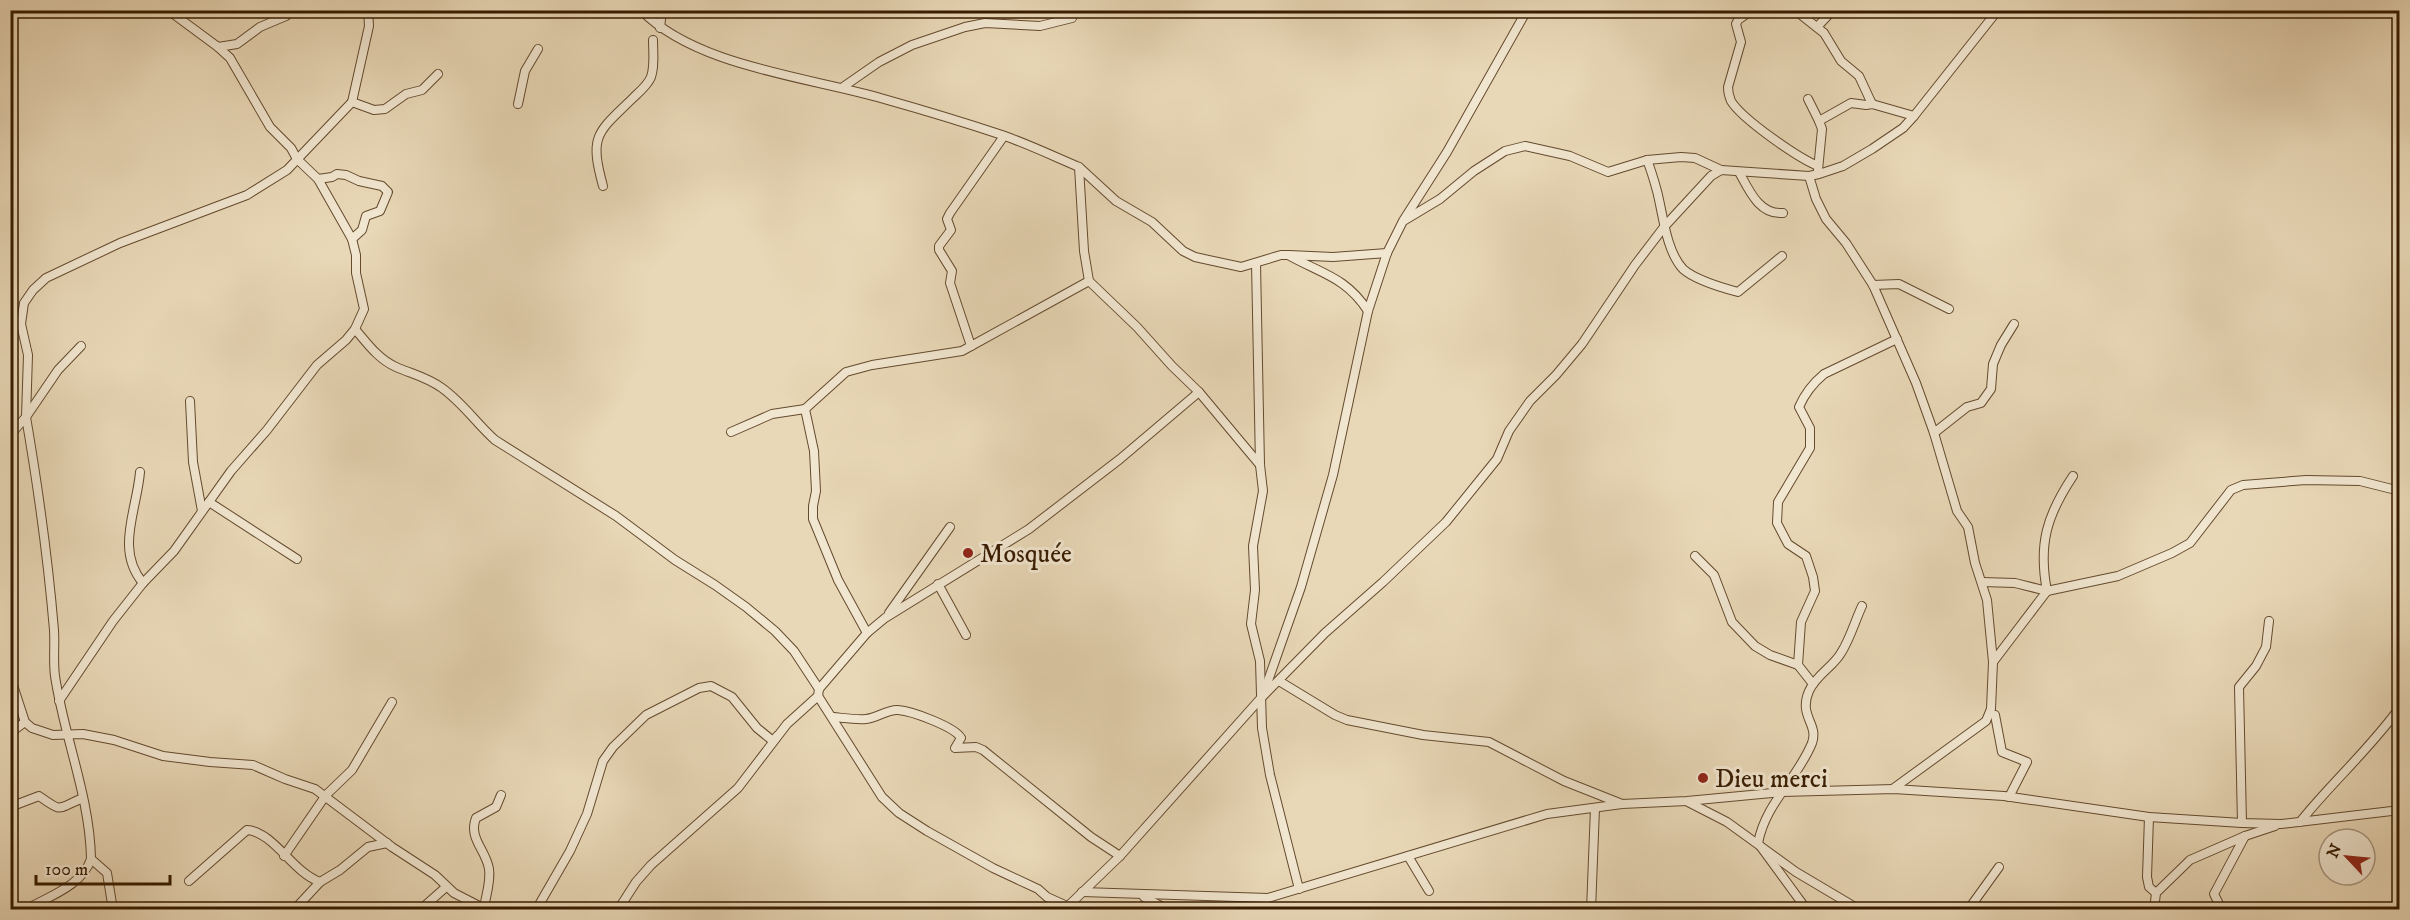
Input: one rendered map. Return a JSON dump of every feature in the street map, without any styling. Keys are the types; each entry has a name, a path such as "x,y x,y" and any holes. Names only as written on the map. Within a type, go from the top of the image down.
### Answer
{"street":[{"path":"59,701 92,651 143,583 174,550 231,471 267,430 304,382 355,329 364,309 356,273 356,255 352,239 318,179 297,159 291,148 270,127 230,58 168,10"},
{"path":"25,909 79,880 88,868 91,859 83,798 59,701 55,673 54,632 45,541 26,417 28,355 21,324 24,303 33,290 46,278 120,243 247,195 287,170 352,102 369,26 368,10"},
{"path":"641,10 660,28 684,42 754,67 843,87 1004,136 1078,167 1116,201 1152,222 1170,240 1189,254 1205,261 1241,267 1281,255 1333,257 1387,253"},
{"path":"660,28 662,10"},
{"path":"1261,698 1301,587 1333,475 1368,311 1387,253 1403,221 1447,152 1527,10"},
{"path":"1752,10 1736,24 1741,42 1728,94 1732,102 1760,128 1818,170"},
{"path":"1795,10 1824,33 1841,62 1858,76 1872,104"},
{"path":"1817,27 1833,10"},
{"path":"1403,221 1440,199 1474,171 1512,149 1525,146 1570,156 1608,172 1647,160 1688,158 1710,164 1721,170 1809,176 1818,170 1843,166 1903,128 1998,10"},
{"path":"218,47 237,44 260,27 286,16"},
{"path":"843,87 879,62 912,45 965,27 985,23 1040,26 1072,18"},
{"path":"603,186 595,152 597,140 603,128 651,80 654,68 653,40"},
{"path":"518,104 525,71 538,49"},
{"path":"352,102 374,110 385,109 406,94 422,90 438,74"},
{"path":"1808,99 1822,129 1818,170"},
{"path":"1819,120 1848,104 1872,104 1914,116"},
{"path":"971,346 950,283 952,271 939,250 939,246 951,230 947,219 950,213 1004,136"},
{"path":"1647,160 1656,185 1664,227 1675,257 1683,268 1695,277 1738,292 1782,256"},
{"path":"1078,167 1084,251 1089,281 1199,392 1260,465"},
{"path":"355,329 379,356 395,367 422,375 443,388 471,413 495,440 616,516 769,625 794,651 882,797 899,813 927,831 1066,908 1120,856 1261,698 1325,633 1383,582 1453,512 1497,459 1509,431 1530,401 1582,344 1635,265 1664,227 1711,176 1721,170"},
{"path":"1739,172 1757,202 1771,212 1783,213"},
{"path":"318,179 337,174 346,175 359,181 382,186 388,192 380,211 366,216 362,230 352,239"},
{"path":"1809,176 1816,199 1826,219 1846,243 1873,285 1897,339 1934,433 1957,511 1968,527 1987,600 1993,662 1991,709 1986,721 1894,789"},
{"path":"1288,255 1339,280 1357,294 1368,311"},
{"path":"1256,263 1260,465 1263,491 1253,546 1255,590 1251,624 1260,661 1262,728 1270,776 1299,889"},
{"path":"731,432 772,414 805,409 846,372 872,365 951,354 971,346 1089,281"},
{"path":"1873,285 1899,284 1949,309"},
{"path":"10,325 21,324"},
{"path":"1934,433 1966,407 1981,403 1991,389 1994,364 2001,345 2014,324"},
{"path":"1798,665 1801,622 1815,591 1813,577 1806,556 1788,544 1777,523 1778,502 1810,448 1810,428 1799,407 1804,395 1824,374 1897,339"},
{"path":"10,435 26,417 52,377 81,346"},
{"path":"536,909 561,869 578,834 587,814 603,761 613,747 646,715 699,688 711,686 732,697 757,728 773,741 819,692 867,633 885,618 1029,529 1120,459 1199,392"},
{"path":"190,401 194,462 202,511"},
{"path":"805,409 814,451 816,491 813,519 838,580 867,633"},
{"path":"140,472 128,551 136,574 143,583"},
{"path":"1993,662 2047,591 2043,567 2049,521 2073,476"},
{"path":"1982,582 2015,583 2047,591 2118,576 2172,554 2190,543 2231,490 2243,485 2296,481 2360,482 2400,491"},
{"path":"209,502 297,559"},
{"path":"885,618 950,527"},
{"path":"1695,556 1714,574 1732,622 1744,635 1770,655 1798,665 1813,684"},
{"path":"938,584 966,635"},
{"path":"1807,909 1758,843 1762,823 1813,742 1812,725 1806,713 1806,701 1813,684 1841,653 1862,606"},
{"path":"2242,823 2239,687 2256,666 2266,647 2269,621"},
{"path":"10,676 25,722 42,732 114,740 163,756 253,765 285,780 315,789 326,795 387,843 435,875 446,887 486,908 489,870 472,830 476,818 496,807 501,795"},
{"path":"1279,681 1347,720 1423,735 1489,742 1564,781 1622,804"},
{"path":"284,856 326,795 352,770 392,702"},
{"path":"2300,822 2400,707"},
{"path":"833,717 865,719 895,710 930,719 952,729 961,738 955,748 976,747 984,750 1082,830 1120,856"},
{"path":"1995,715 2002,752 2027,762 2009,797"},
{"path":"10,734 25,722"},
{"path":"618,909 636,882 651,865 738,788 787,724"},
{"path":"1082,892 1141,896 1268,898 1547,814 1622,804 1687,801 1782,792 1894,789 2009,797 2149,817 2242,823 2281,824 2400,810"},
{"path":"10,807 39,796 53,808 83,798"},
{"path":"1687,801 1727,822 1796,872 1860,909"},
{"path":"1591,909 1595,808"},
{"path":"2149,817 2146,877 2149,886 2156,893"},
{"path":"2154,909 2156,893 2190,860 2245,836 2281,824"},
{"path":"189,881 247,830 256,830 310,879 320,882"},
{"path":"2222,909 2214,894 2245,836"},
{"path":"294,909 320,882 340,870 368,847 387,843"},
{"path":"1408,856 1429,891"},
{"path":"91,859 107,873 113,909"},
{"path":"1968,909 1999,867"},
{"path":"1794,892 1796,872"},
{"path":"420,909 446,887"},
{"path":"1141,896 1168,909"}],"place":[{"name":"Mosquée","path":"968,553"},
{"name":"Dieu merci","path":"1703,778"}]}
